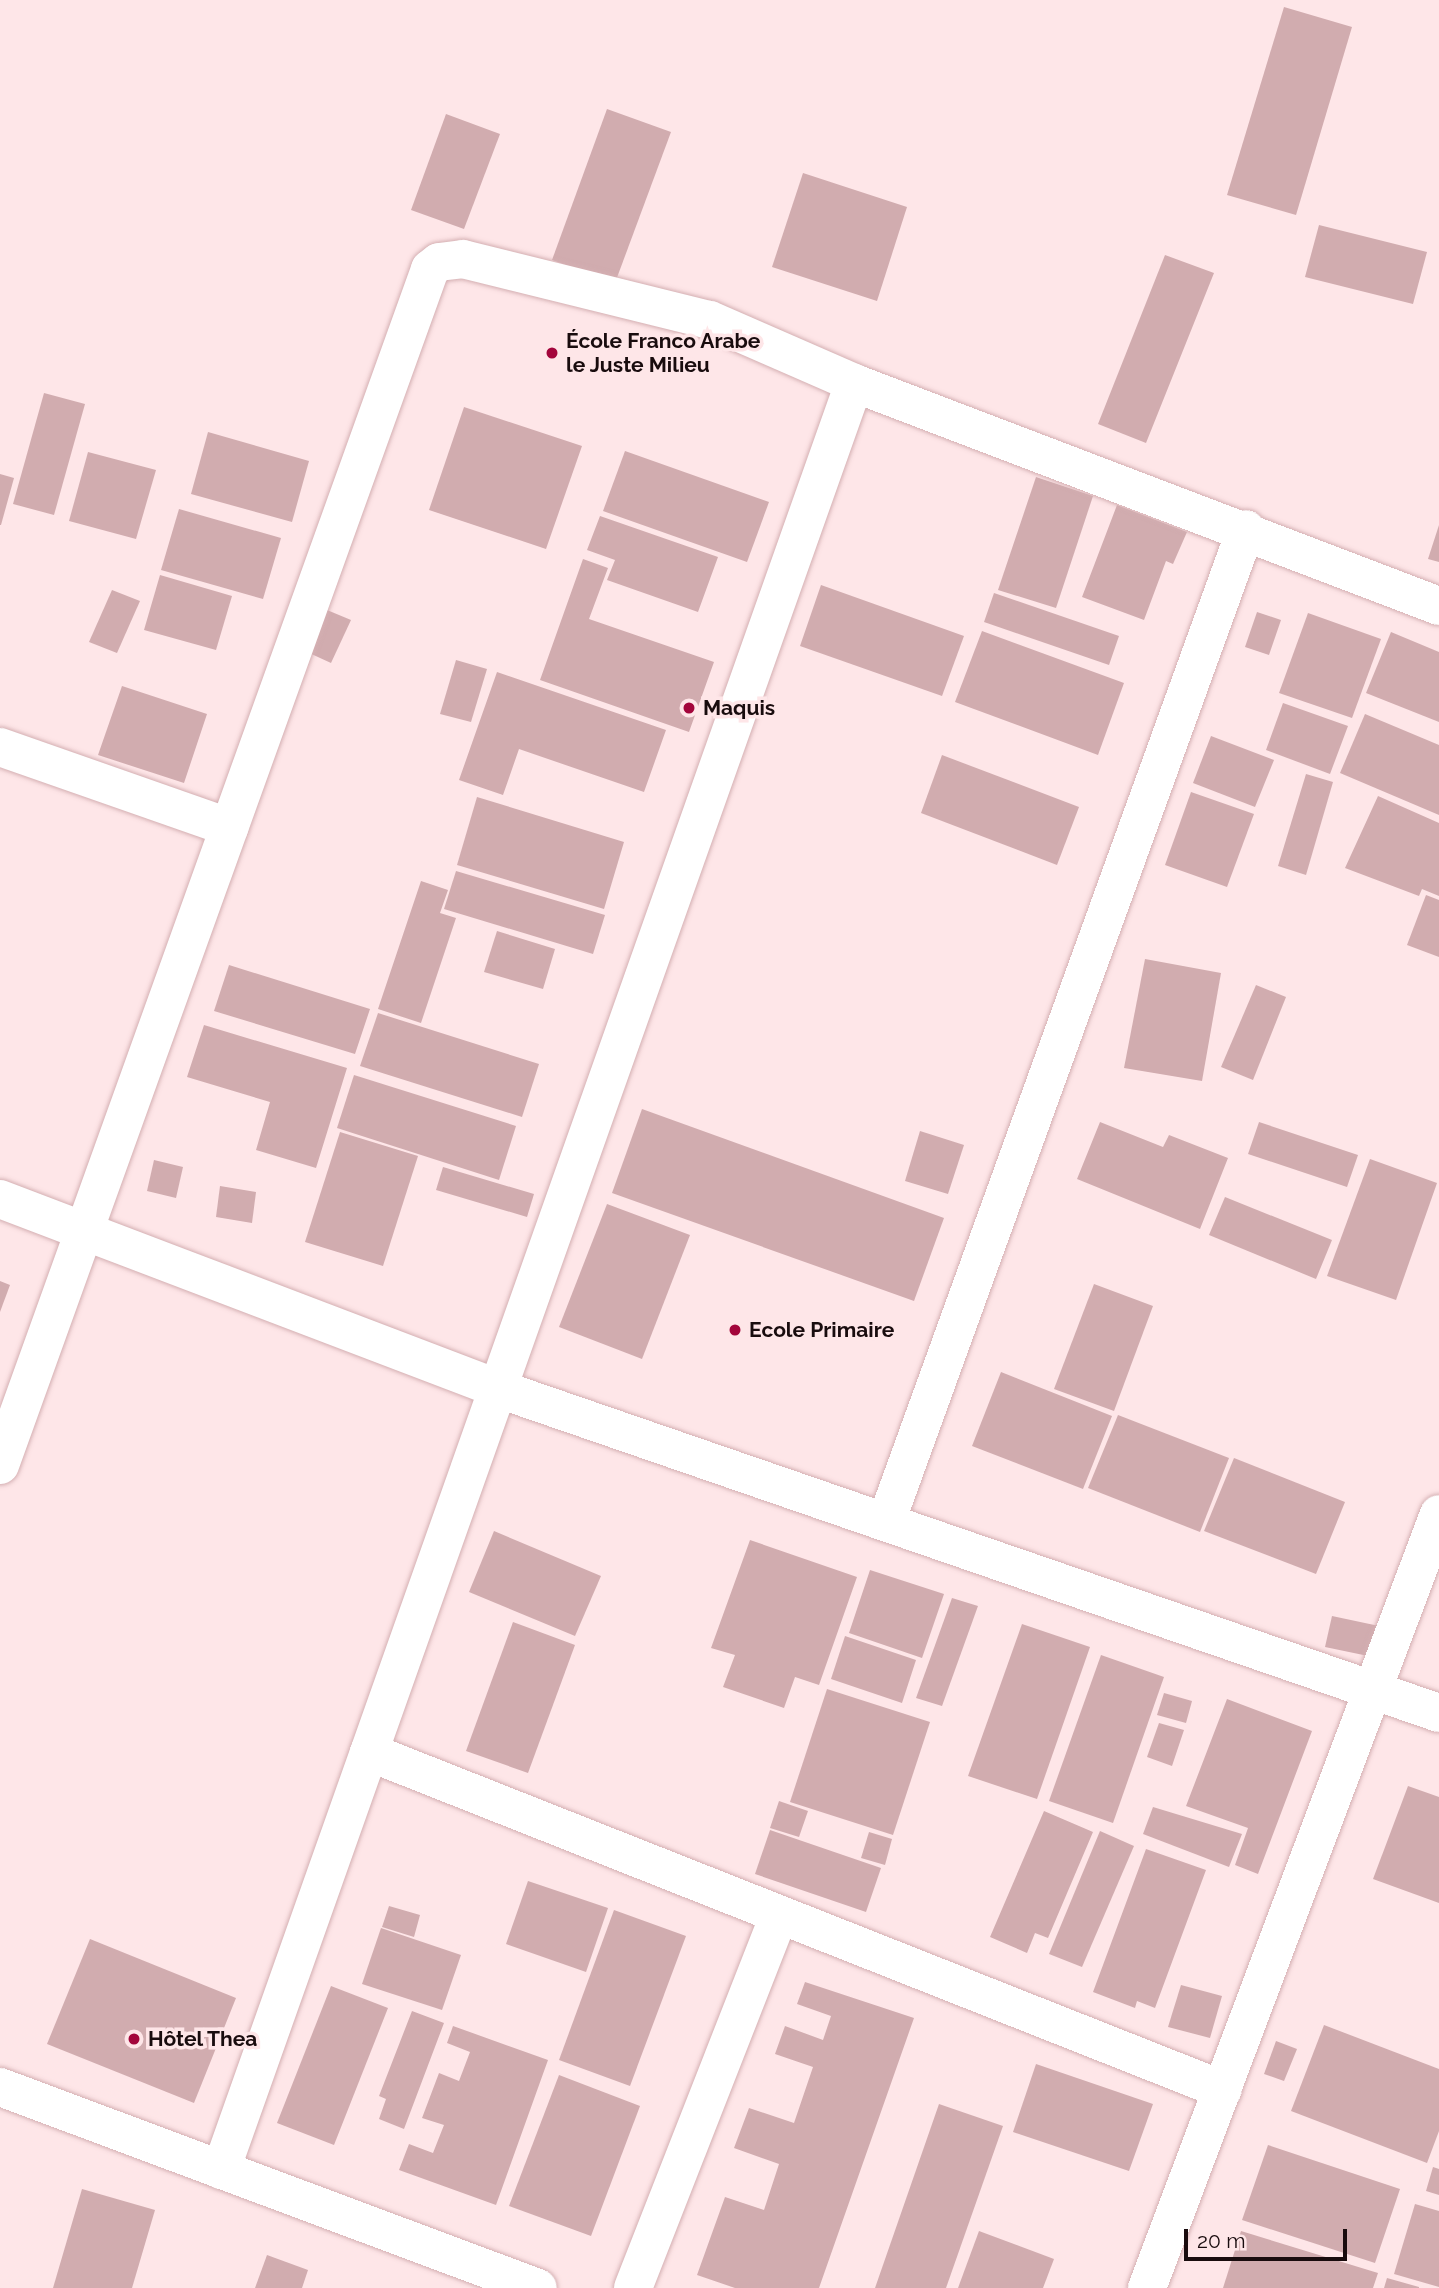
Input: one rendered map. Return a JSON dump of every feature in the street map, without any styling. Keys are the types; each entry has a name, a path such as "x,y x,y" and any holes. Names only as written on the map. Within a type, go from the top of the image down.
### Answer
{"street":[{"path":"0,1465 430,269 439,262 463,259 710,320 854,383 1245,529 1439,606"},
{"path":"221,2170 854,383"},
{"path":"886,1522 1245,529"},
{"path":"0,747 229,827"},
{"path":"0,1199 85,1229 499,1389 1439,1713"},
{"path":"1147,2288 1375,1691 1439,1514"},
{"path":"369,1752 1223,2090"},
{"path":"633,2288 779,1915"},
{"path":"0,2087 538,2288"}],"building":[{"path":"1284,7 1352,27 1296,215 1227,195"},
{"path":"607,109 671,132 615,283 552,260"},
{"path":"446,114 500,134 464,229 411,210"},
{"path":"803,173 907,207 877,301 772,267"},
{"path":"1319,225 1427,252 1413,304 1305,277"},
{"path":"1165,255 1214,273 1146,443 1098,424"},
{"path":"44,393 85,404 54,515 13,504"},
{"path":"464,407 582,446 546,549 429,510"},
{"path":"208,432 309,461 292,522 191,494"},
{"path":"625,451 769,502 747,562 603,511"},
{"path":"88,452 156,470 136,539 69,521"},
{"path":"0,474 14,478 1,525 0,525"},
{"path":"1036,477 1093,496 1056,608 998,590"},
{"path":"1117,505 1187,532 1173,564 1166,561 1144,620 1082,597"},
{"path":"179,509 281,538 263,599 161,570"},
{"path":"600,516 718,557 698,612 607,580 615,560 587,550"},
{"path":"1439,525 1439,562 1428,559"},
{"path":"583,559 608,568 589,619 714,662 689,732 540,680"},
{"path":"160,575 232,596 216,650 144,630"},
{"path":"821,585 964,636 942,696 800,646"},
{"path":"112,590 140,601 117,653 89,642"},
{"path":"994,593 1119,636 1109,665 984,622"},
{"path":"327,610 351,620 331,663 307,652"},
{"path":"1257,612 1281,620 1269,655 1245,647"},
{"path":"1308,613 1381,639 1352,718 1279,693"},
{"path":"982,631 1124,683 1098,755 955,702"},
{"path":"1391,632 1439,652 1439,722 1366,693"},
{"path":"456,660 487,669 471,722 440,714"},
{"path":"497,672 666,730 644,792 519,749 503,795 459,780"},
{"path":"122,686 207,714 184,783 98,755"},
{"path":"1283,703 1348,726 1330,774 1266,750"},
{"path":"1365,714 1439,745 1439,815 1340,773"},
{"path":"1211,736 1274,760 1255,807 1193,783"},
{"path":"942,755 1079,807 1057,865 921,813"},
{"path":"1306,774 1333,782 1306,875 1278,866"},
{"path":"1191,792 1254,814 1227,887 1165,865"},
{"path":"1378,796 1439,823 1439,896 1422,889 1419,896 1345,868"},
{"path":"477,797 624,842 604,909 457,865"},
{"path":"456,871 605,915 593,954 444,909"},
{"path":"421,881 448,890 440,913 456,918 421,1023 378,1009"},
{"path":"1426,895 1439,900 1439,957 1407,945"},
{"path":"497,931 555,949 543,989 484,972"},
{"path":"1145,959 1221,973 1202,1081 1124,1068"},
{"path":"229,965 370,1009 355,1054 214,1011"},
{"path":"1256,985 1286,997 1253,1080 1221,1067"},
{"path":"378,1013 539,1064 522,1117 360,1066"},
{"path":"204,1025 347,1068 316,1168 256,1150 270,1102 187,1077"},
{"path":"354,1075 516,1126 499,1180 337,1128"},
{"path":"642,1109 944,1218 914,1301 612,1193"},
{"path":"1100,1122 1163,1147 1169,1135 1228,1158 1200,1229 1077,1179"},
{"path":"1259,1122 1358,1155 1347,1187 1248,1154"},
{"path":"920,1131 964,1145 948,1194 905,1181"},
{"path":"340,1132 418,1156 383,1266 305,1242"},
{"path":"1370,1159 1437,1183 1396,1300 1327,1276"},
{"path":"154,1160 183,1167 176,1198 147,1191"},
{"path":"443,1167 534,1194 527,1217 436,1190"},
{"path":"220,1186 256,1192 252,1223 216,1217"},
{"path":"1225,1197 1332,1240 1316,1279 1209,1235"},
{"path":"607,1204 690,1235 642,1359 559,1327"},
{"path":"0,1281 10,1285 0,1312"},
{"path":"1094,1284 1153,1306 1114,1411 1054,1389"},
{"path":"1001,1372 1112,1416 1083,1489 972,1446"},
{"path":"1118,1415 1229,1458 1200,1532 1088,1488"},
{"path":"1234,1458 1345,1502 1316,1574 1204,1531"},
{"path":"494,1531 601,1576 575,1636 469,1592"},
{"path":"750,1540 857,1577 819,1685 795,1677 784,1708 723,1687 735,1655 711,1648"},
{"path":"870,1570 944,1594 922,1658 849,1633"},
{"path":"952,1598 978,1606 942,1706 916,1698"},
{"path":"1332,1616 1379,1626 1373,1657 1325,1647"},
{"path":"513,1622 575,1645 528,1773 466,1751"},
{"path":"1022,1624 1090,1647 1037,1799 968,1776"},
{"path":"845,1636 916,1660 902,1703 831,1679"},
{"path":"1101,1655 1164,1677 1113,1823 1049,1801"},
{"path":"827,1689 930,1722 893,1835 790,1802"},
{"path":"1164,1693 1192,1701 1186,1723 1157,1715"},
{"path":"1227,1699 1312,1731 1258,1874 1235,1865 1248,1828 1186,1806"},
{"path":"1159,1723 1184,1730 1172,1766 1147,1757"},
{"path":"1408,1786 1439,1797 1439,1903 1373,1879"},
{"path":"779,1801 808,1811 799,1837 770,1828"},
{"path":"1153,1807 1242,1834 1229,1867 1143,1834"},
{"path":"1044,1811 1093,1832 1048,1938 1035,1933 1027,1953 990,1937"},
{"path":"770,1830 881,1868 866,1912 755,1874"},
{"path":"1100,1831 1134,1846 1082,1967 1049,1954"},
{"path":"869,1832 892,1839 885,1865 861,1858"},
{"path":"1146,1849 1206,1870 1155,2008 1137,2001 1135,2008 1093,1992"},
{"path":"528,1881 608,1908 586,1972 506,1944"},
{"path":"389,1906 420,1915 414,1937 382,1927"},
{"path":"614,1910 686,1936 630,2086 559,2060"},
{"path":"381,1928 461,1955 442,2010 362,1984"},
{"path":"90,1939 236,1998 194,2103 47,2044"},
{"path":"805,1982 914,2018 819,2288 735,2288 697,2275 725,2197 764,2210 779,2164 734,2148 749,2108 794,2123 813,2067 775,2054 785,2026 823,2040 831,2016 797,2004"},
{"path":"1181,1985 1222,1996 1210,2038 1168,2027"},
{"path":"331,1986 388,2008 334,2145 277,2123"},
{"path":"412,2011 444,2023 404,2129 379,2119 386,2099 379,2096"},
{"path":"1324,2025 1439,2069 1439,2131 1427,2163 1291,2111"},
{"path":"453,2026 548,2060 496,2205 399,2170 409,2144 433,2153 444,2125 422,2118 439,2073 459,2081 470,2052 447,2043"},
{"path":"1276,2041 1297,2049 1284,2081 1264,2074"},
{"path":"1036,2064 1153,2104 1129,2171 1013,2132"},
{"path":"559,2075 640,2106 591,2236 509,2206"},
{"path":"939,2104 1003,2126 946,2288 875,2288"},
{"path":"1268,2145 1400,2189 1375,2263 1242,2220"},
{"path":"1433,2167 1439,2169 1439,2195 1426,2191"},
{"path":"82,2189 155,2210 132,2288 53,2288"},
{"path":"1415,2204 1439,2211 1439,2287 1394,2274"},
{"path":"979,2231 1054,2259 1043,2288 958,2288"},
{"path":"1241,2231 1378,2273 1373,2288 1223,2288"},
{"path":"267,2255 308,2270 302,2288 255,2288"},
{"path":"1387,2278 1419,2287 1419,2288 1384,2288"}],"place":[{"name":"École Franco Arabe le Juste Milieu","path":"552,353"},
{"name":"Maquis","path":"689,708"},
{"name":"Ecole Primaire","path":"735,1330"},
{"name":"Hôtel Thea","path":"134,2039"}]}
